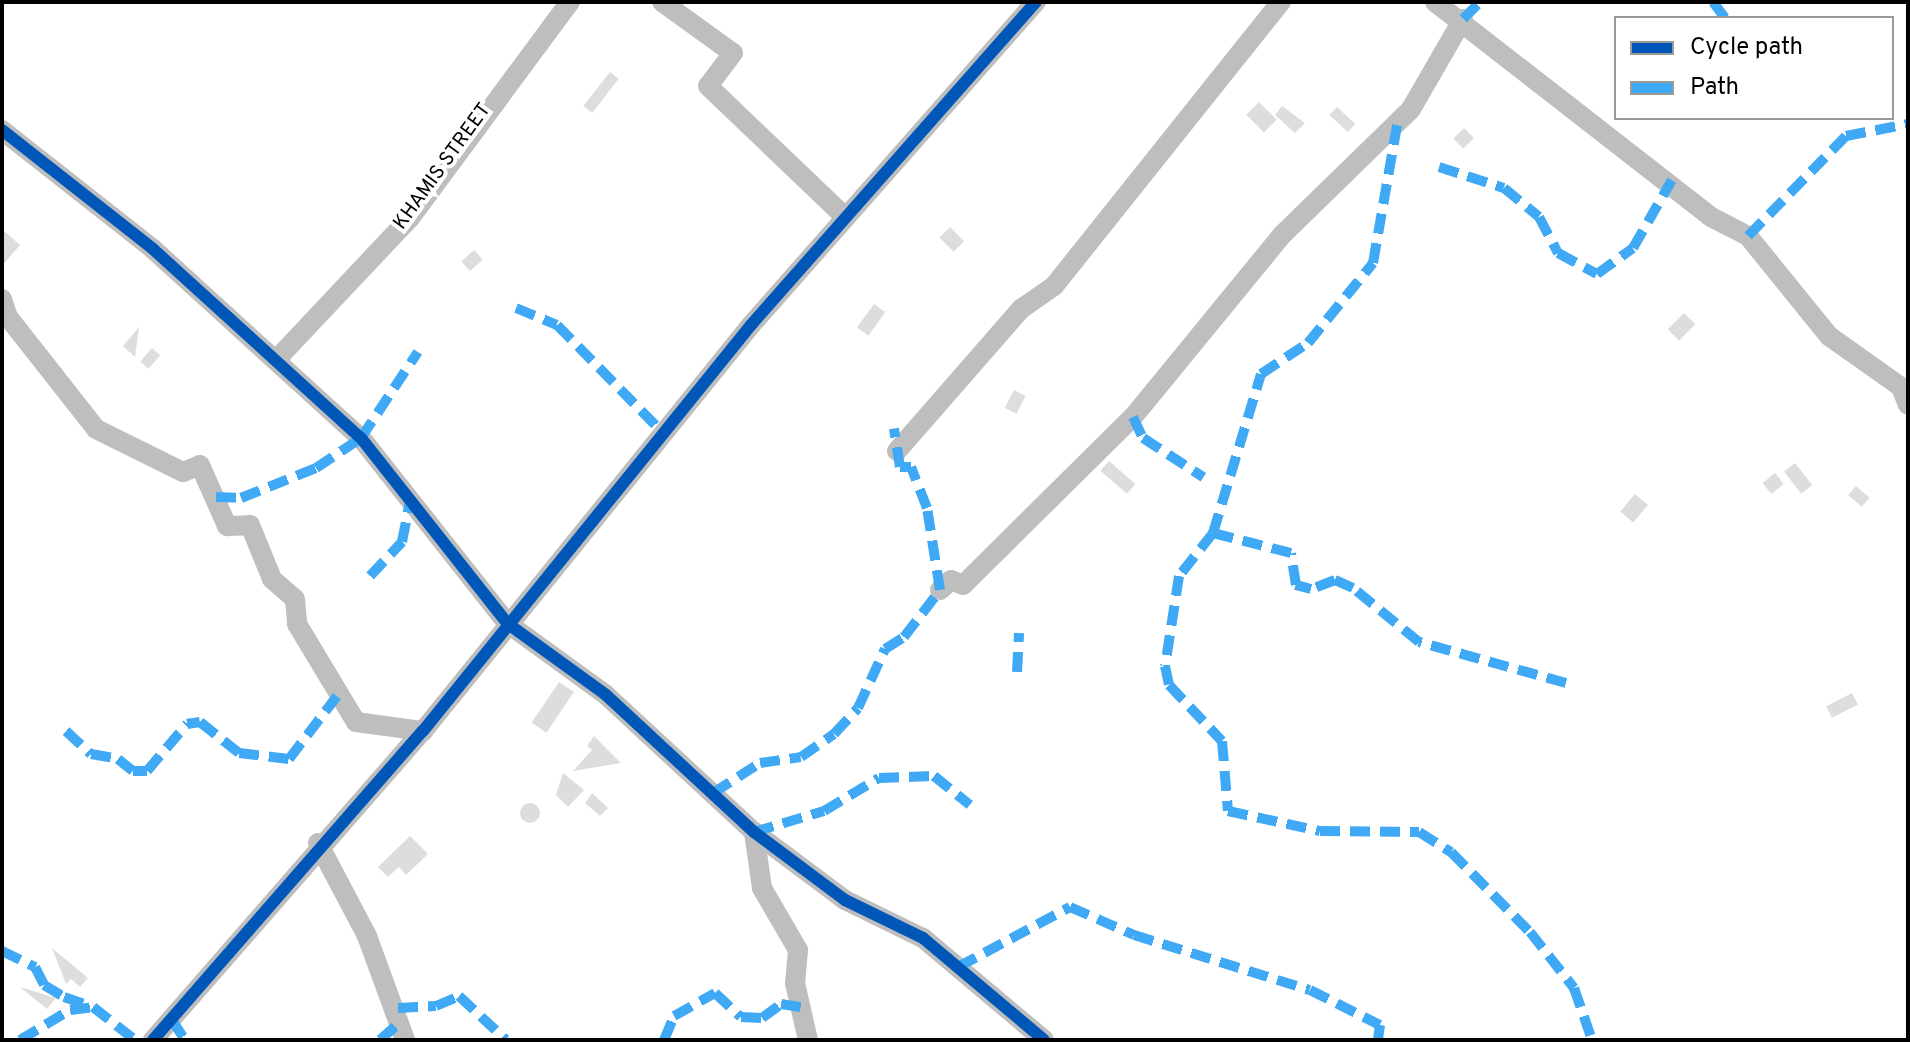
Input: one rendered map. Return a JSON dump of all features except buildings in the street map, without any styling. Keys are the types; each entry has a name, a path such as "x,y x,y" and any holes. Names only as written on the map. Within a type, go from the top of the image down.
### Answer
{"street":[{"name":"KHAMIS STREET","path":"276,360 410,218 570,2"},
{"path":"662,2 733,53 708,86 845,217"},
{"path":"153,1040 239,948 318,843 423,731 507,623 845,217 1036,2"},
{"path":"897,451 1021,309 1054,286 1281,2"},
{"path":"1435,2 1463,19 1711,217 1748,236 1829,336 1901,387 1908,405"},
{"path":"940,590 951,580 963,585 1133,417 1282,235 1411,109 1463,19"},
{"path":"2,130 276,360 361,438 507,623 606,695 754,832 845,900 923,938 1044,1040"},
{"path":"2,299 8,317 96,429 183,472 200,465 227,526 250,525 272,579 295,599 297,624 356,722 423,731"},
{"path":"754,832 762,888 798,950 795,983 808,1040"},
{"path":"318,843 367,936 405,1040"}],"marked path":[{"path":"1463,19 1480,2"},
{"path":"1713,2 1724,16"},
{"path":"1213,533 1261,374 1308,343 1373,263 1398,120"},
{"path":"1748,236 1846,136 1908,124"},
{"path":"1439,167 1504,188 1539,217 1558,253 1597,274 1633,248 1672,180"},
{"path":"516,308 557,325 663,433"},
{"path":"216,497 241,498 316,468 361,438 418,352"},
{"path":"1133,417 1143,438 1203,477"},
{"path":"713,793 760,763 801,757 834,734 858,708 885,649 904,637 940,590 927,508 911,467 900,467 894,428"},
{"path":"370,576 402,542 410,501"},
{"path":"1566,683 1419,642 1353,588 1335,580 1311,589 1296,585 1291,553 1213,533 1179,576 1165,666 1169,685 1222,741 1228,811 1320,831 1419,832 1451,852 1530,932 1574,988 1591,1037"},
{"path":"1017,672 1019,633"},
{"path":"66,731 91,754 118,759 133,771 147,771 187,724 200,722 239,753 289,759 337,696"},
{"path":"754,832 824,811 879,778 934,776 970,805"},
{"path":"958,967 1070,907 1134,935 1310,990 1380,1025 1378,1040"},
{"path":"2,951 35,967 44,985 64,997 90,1006"},
{"path":"664,1040 674,1016 715,993 741,1017 762,1018 781,1004 801,1007"},
{"path":"398,1008 436,1006 459,996 506,1040"},
{"path":"20,1040 70,1010 93,1007 135,1040"},
{"path":"172,1020 185,1040"},
{"path":"380,1040 398,1024"}],"cycle path":[{"path":"153,1040 423,731 751,325 1036,2"},
{"path":"2,130 153,249 361,438 507,623 606,695 754,832 845,900 923,938 1044,1040"}]}
